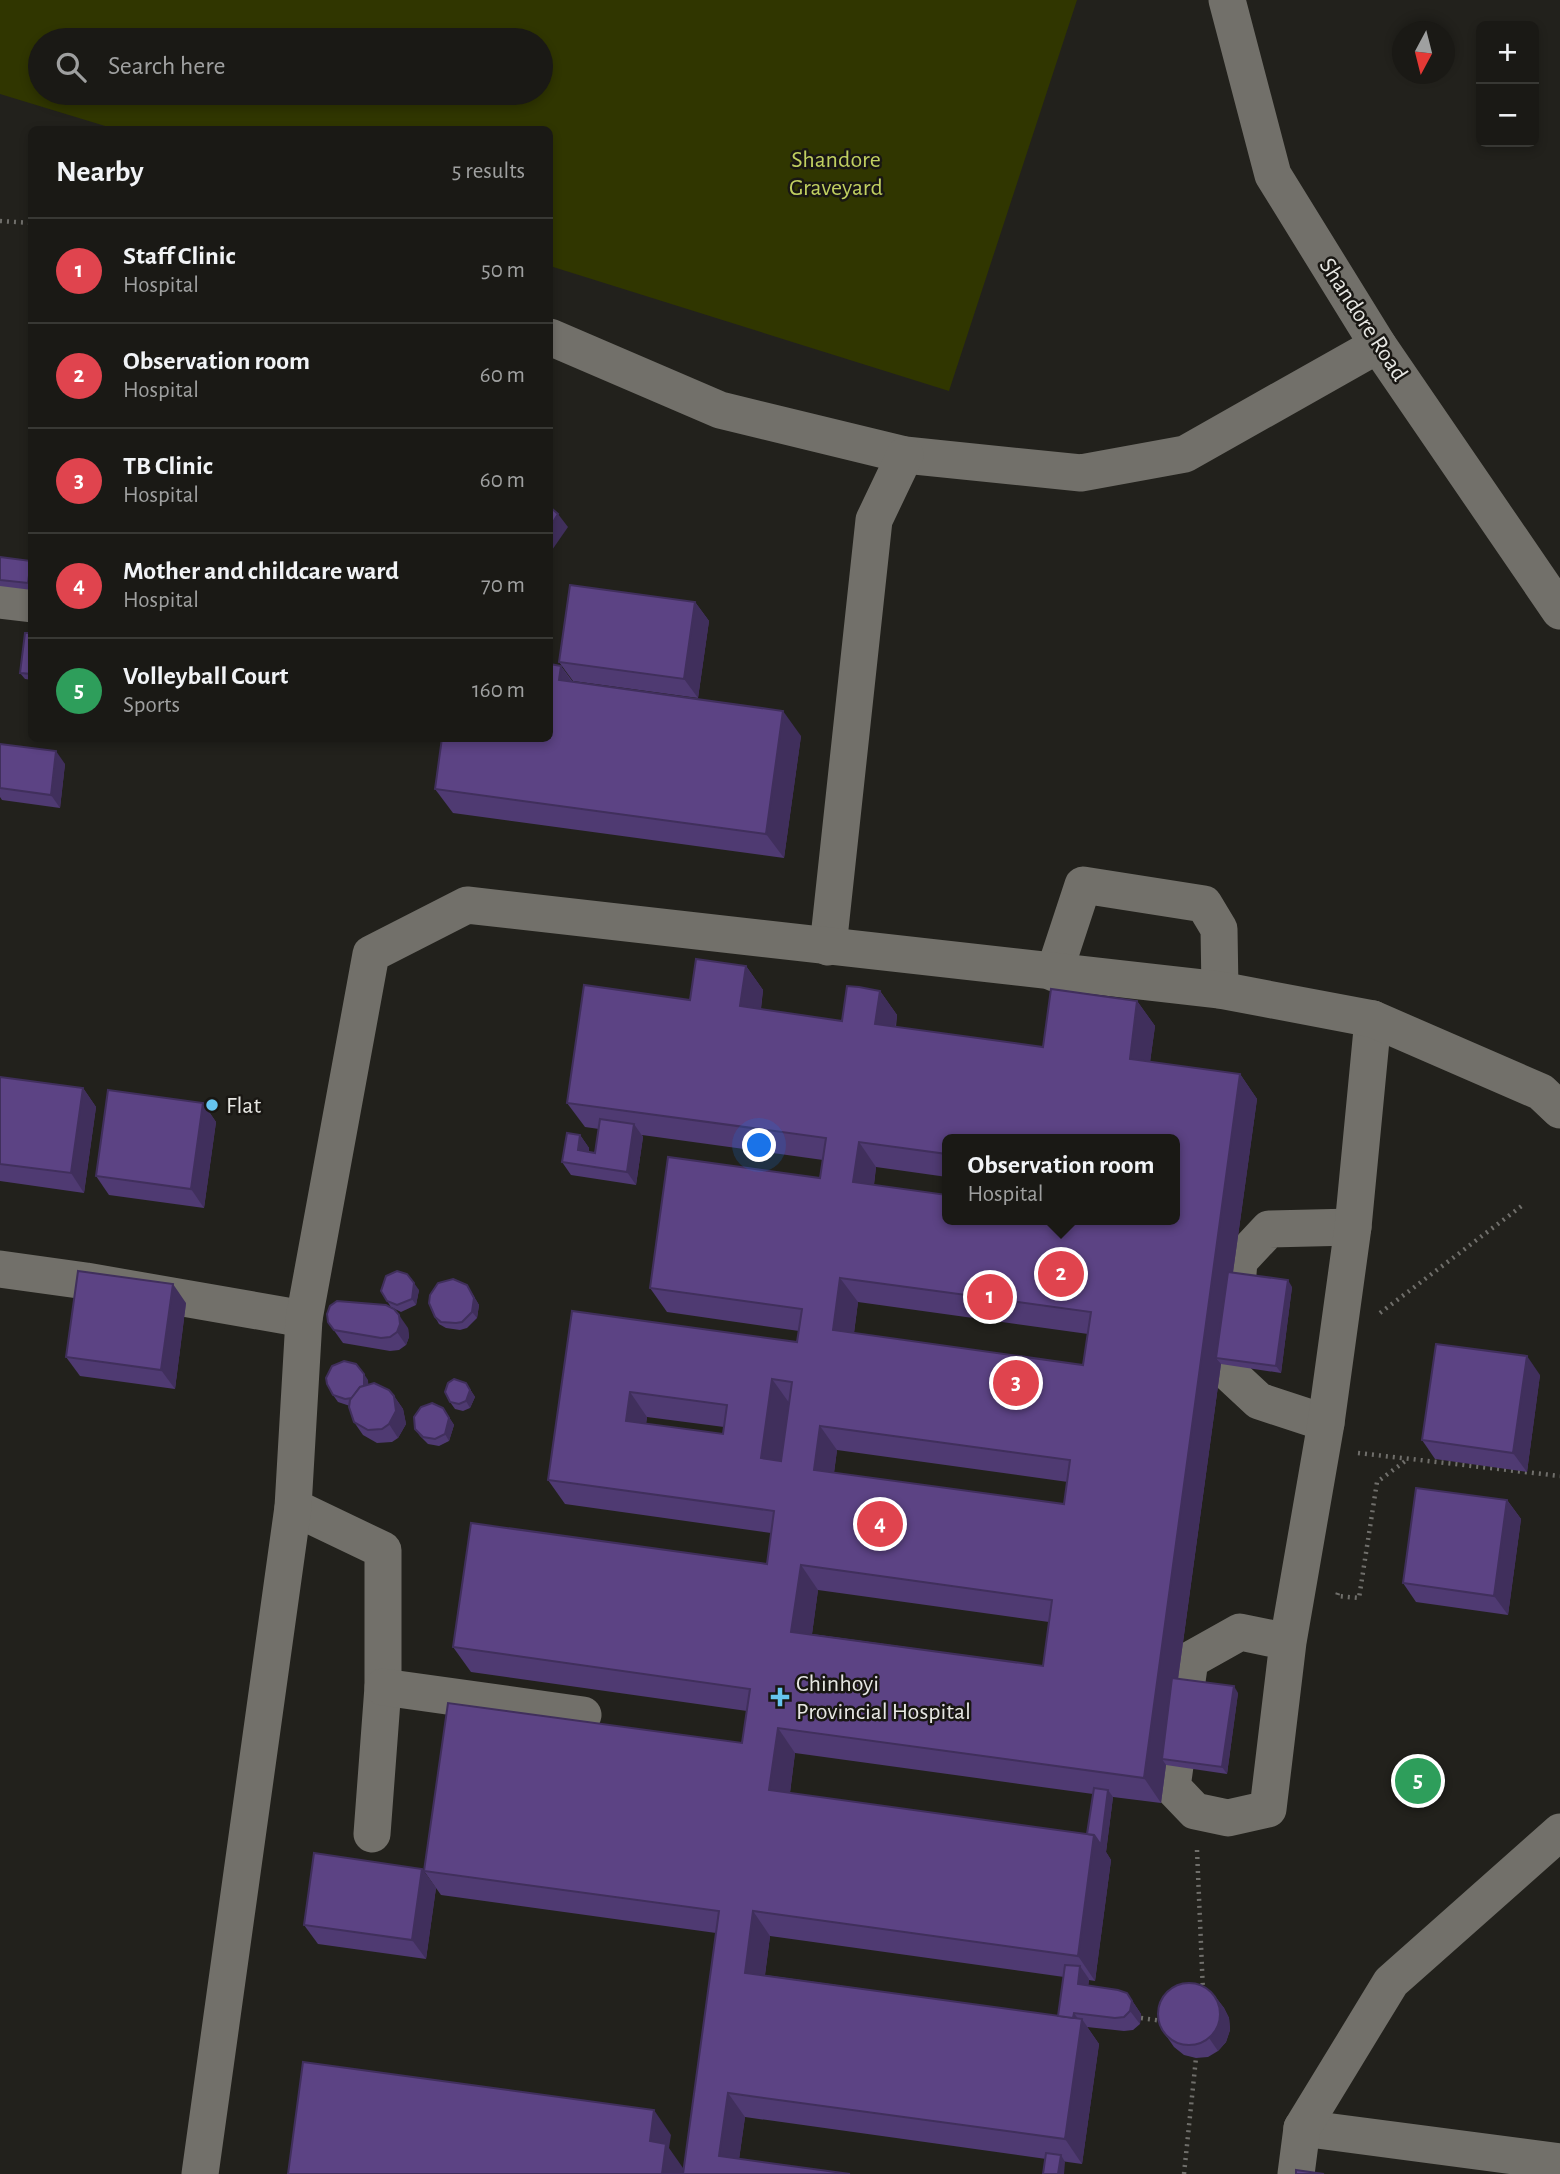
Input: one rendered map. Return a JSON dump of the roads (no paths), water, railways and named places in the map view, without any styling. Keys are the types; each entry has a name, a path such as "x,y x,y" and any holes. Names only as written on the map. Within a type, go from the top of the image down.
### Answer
{"street":[{"name":"Shandore Road","path":"1227,0 1273,174 1378,345 1560,611"},
{"path":"553,338 720,410 905,455 1081,473 1185,454 1378,345"},
{"path":"828,947 874,520 905,455"},
{"path":"0,600 28,604"},
{"path":"1054,973 1083,885 1203,904 1219,929 1220,990"},
{"path":"200,2174 293,1507 304,1319 371,954 467,905 1220,990 1373,1019 1541,1092 1560,1110"},
{"path":"1288,1642 1240,1632 1190,1660 1172,1787 1195,1811 1228,1818 1268,1809 1288,1642 1326,1423 1353,1227 1373,1019"},
{"path":"1326,1423 1259,1401 1230,1374 1239,1261 1269,1229 1353,1227"},
{"path":"0,1269 86,1281 304,1319"},
{"path":"293,1507 383,1550 383,1687 372,1834"},
{"path":"383,1687 583,1715"},
{"path":"1296,2174 1302,2128 1391,1983 1560,1832"},
{"path":"1302,2128 1560,2162"}],"place":[{"name":"Flat","path":"212,1105"},
{"name":"Observation room","path":"1061,1274"},
{"name":"Staff Clinic","path":"990,1297"},
{"name":"TB Clinic","path":"1016,1383"},
{"name":"Mother and childcare ward","path":"880,1524"},
{"name":"Chinhoyi Provincial Hospital","path":"780,1697"},
{"name":"Volleyball Court","path":"1418,1781"}],"park label":[{"name":"Shandore Graveyard","path":"836,173"}]}
